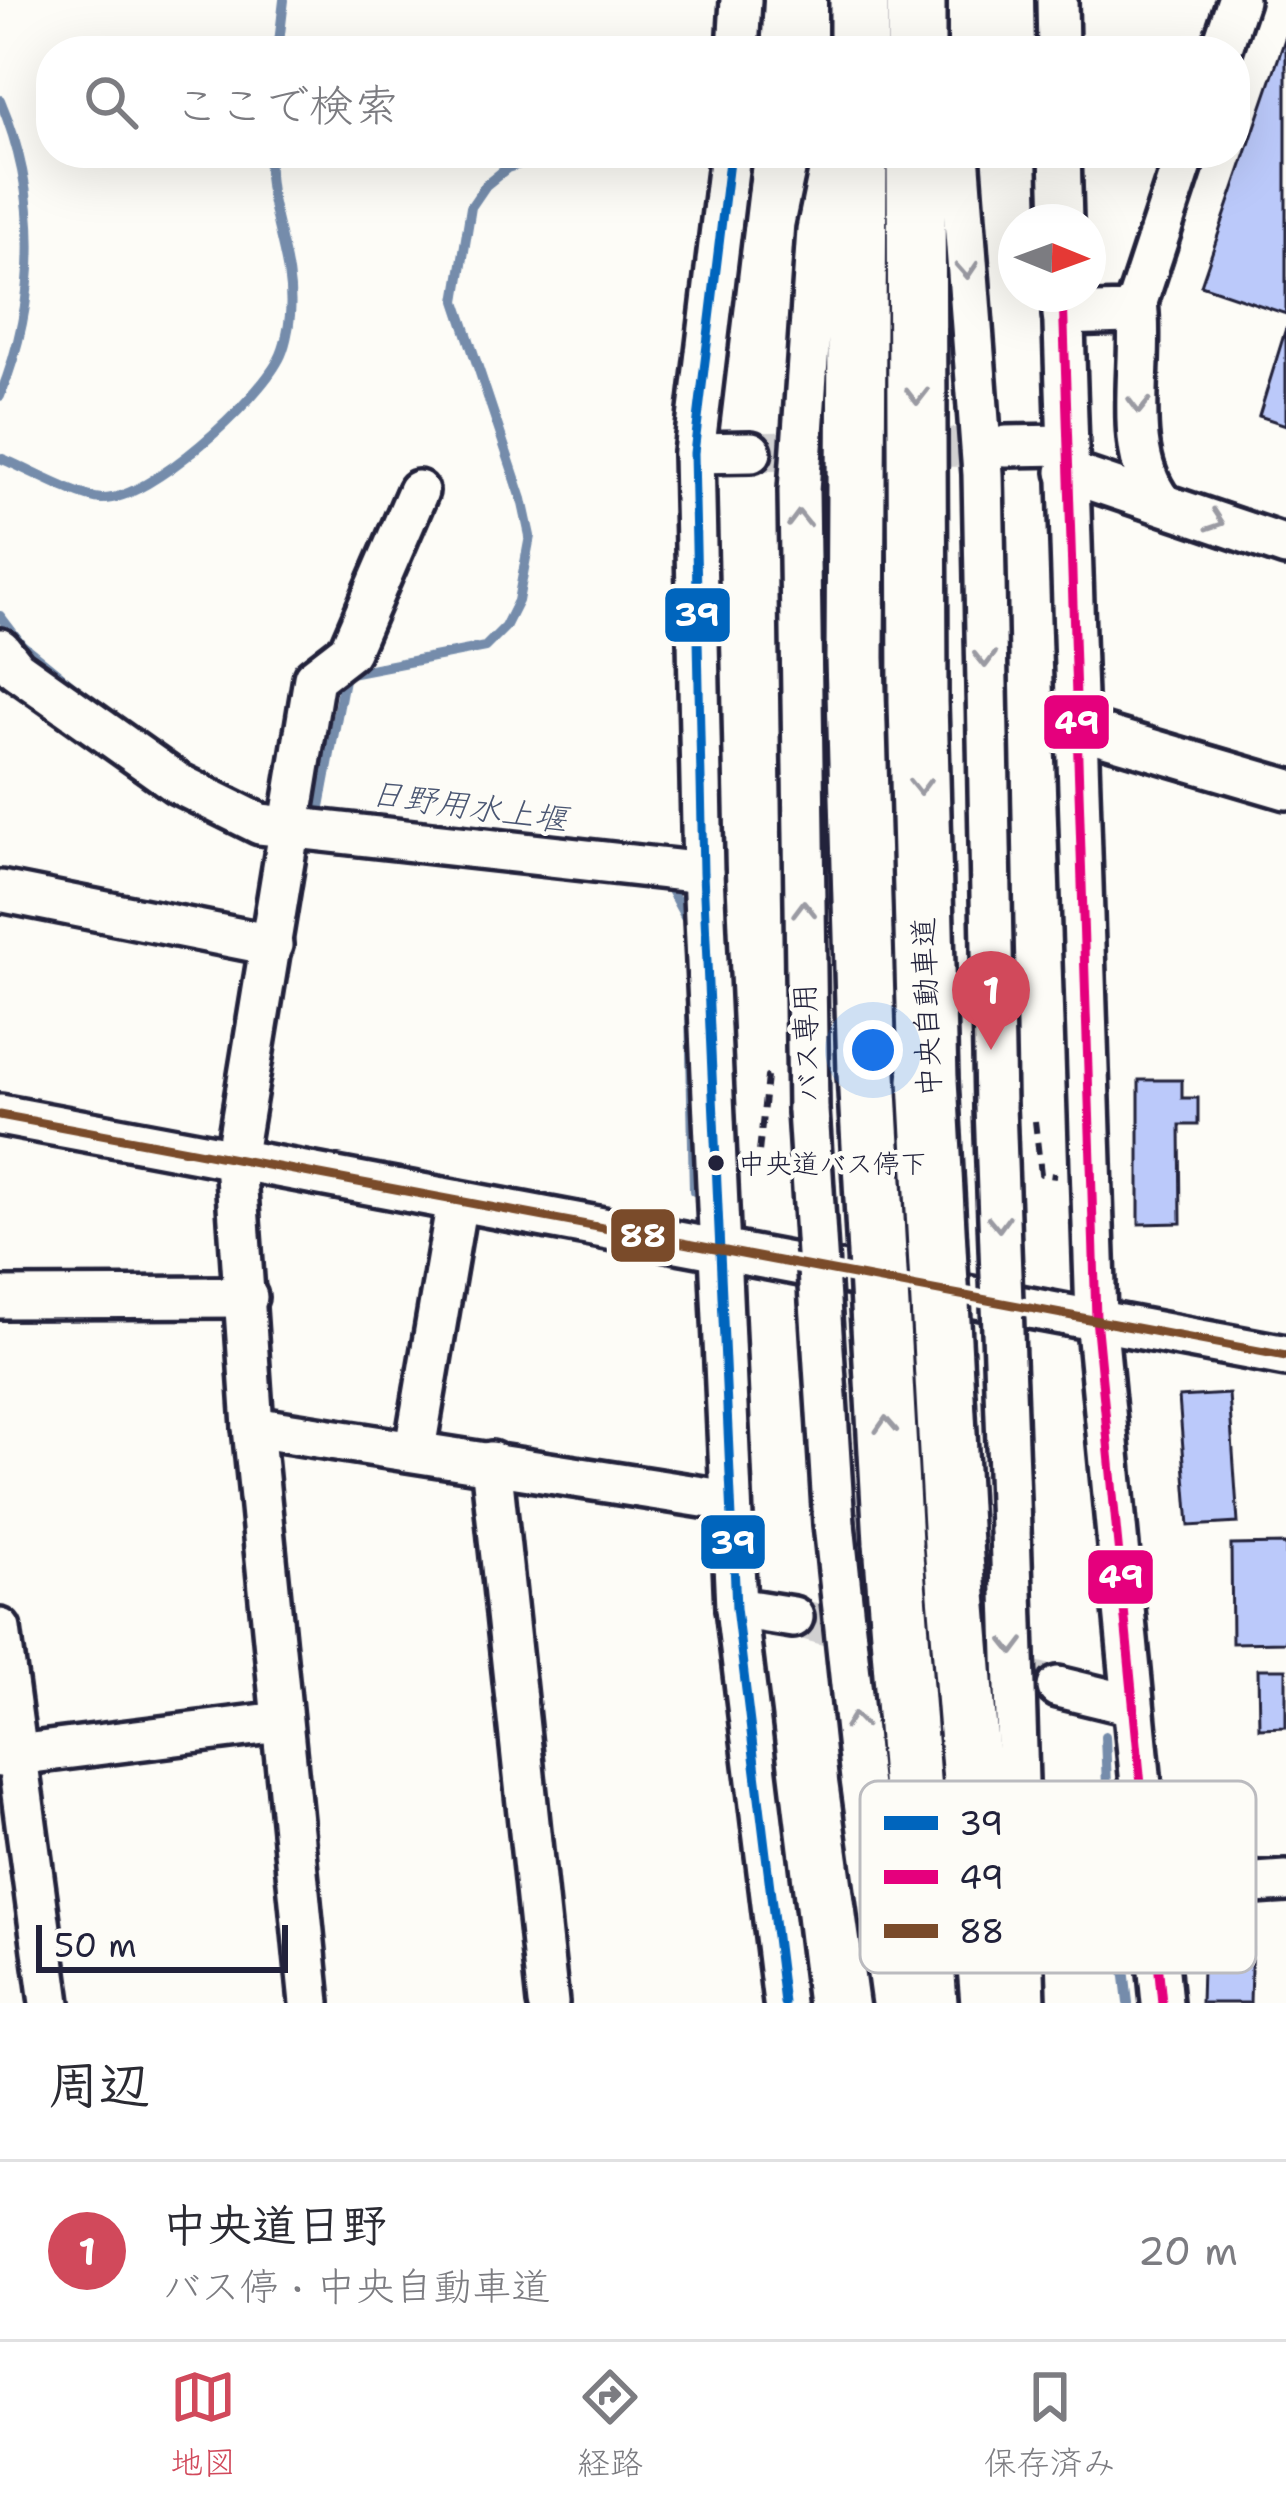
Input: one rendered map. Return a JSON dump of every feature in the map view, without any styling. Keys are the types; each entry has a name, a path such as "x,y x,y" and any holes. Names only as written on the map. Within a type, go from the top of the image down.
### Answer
{"highway":[{"path":"916,0 916,36"},
{"name":"中央自動車道","path":"858,168 855,658 867,1073 911,1781"},
{"name":"中央自動車道","path":"916,168 918,702 928,1080 953,1545 972,1781"},
{"name":"中央自動車道","path":"926,1973 928,2003"},
{"name":"中央自動車道","path":"988,1973 990,2003"}],"street":[{"path":"739,36 741,0"},
{"path":"936,0 943,36"},
{"path":"1057,0 1058,36"},
{"path":"1226,36 1238,0"},
{"path":"728,168 694,453 673,870 714,1164 736,1608 784,2003"},
{"name":"バス専用","path":"830,168 817,230 799,491 805,1064 834,1524 861,1781"},
{"path":"960,168 982,474 1014,1106 1010,1529 1017,1781"},
{"path":"1060,168 1061,204"},
{"path":"1106,310 1128,313 1136,302 1181,168"},
{"path":"1136,302 1138,442 1148,484 1161,502"},
{"path":"1063,312 1096,1318 1141,1781"},
{"path":"1006,446 1066,459 1161,502 1286,546"},
{"path":"694,453 751,452"},
{"path":"310,2003 253,1427 235,1161 272,945 288,814 314,678 349,651 418,491"},
{"path":"0,649 16,669 178,783 260,824 288,814 673,870"},
{"path":"1075,727 1286,789"},
{"path":"0,891 272,945"},
{"path":"0,1115 1286,1356"},
{"path":"415,1449 457,1201"},
{"path":"0,1298 247,1297"},
{"path":"253,1427 729,1502"},
{"path":"491,1462 548,2003"},
{"path":"736,1608 793,1617"},
{"path":"0,1629 8,1758 50,2003"},
{"path":"1058,1687 1132,1705"},
{"path":"8,1758 280,1722"},
{"path":"1256,1883 1286,1881"},
{"name":"バス専用","path":"888,1973 892,2003"},
{"path":"1023,1973 1024,2003"},
{"path":"1160,1973 1162,2003"}],"path":[{"path":"714,1164 758,1162 767,1078 805,1064"},
{"path":"1014,1106 1040,1174 1090,1180"}],"building":[{"path":"1286,36 1286,314 1201,285 1241,168 1250,168 1250,141"},
{"path":"1286,328 1286,425 1259,416"},
{"path":"1139,1080 1182,1080 1182,1098 1198,1098 1198,1125 1180,1125 1181,1223 1139,1224"},
{"path":"1229,1394 1238,1523 1189,1526 1179,1397"},
{"path":"1286,1544 1286,1642 1232,1643 1231,1545"},
{"path":"1258,1669 1286,1669 1286,1727 1259,1728"},
{"path":"1202,1973 1251,1973 1250,2003 1201,2003"}],"waterway":[{"path":"280,36 284,0"},
{"path":"0,100 22,172 30,247 22,322 0,396"},
{"path":"0,458 102,499 147,483 227,422 279,359 290,315 288,274 269,168"},
{"path":"319,812 345,674 485,647 505,627 518,601 530,536 456,301 471,207 486,185 507,168"},
{"name":"日野用水上堰","path":"0,616 22,645 75,688"},
{"name":"日野用水上堰","path":"666,881 688,922"},
{"name":"日野用水上堰","path":"690,1007 694,1191"},
{"name":"日野用水上堰","path":"1105,1736 1107,1781"},
{"name":"日野用水上堰","path":"1125,1973 1128,2003"}],"tunnel":[{"path":"751,452 1006,446"},
{"path":"793,1617 1058,1687"}],"transit line":[{"name":"39","path":"728,168 694,453 703,873 736,1608 784,2003"},
{"name":"49","path":"1064,312 1096,1318 1141,1781"},
{"name":"88","path":"0,1115 1286,1356"},
{"name":"49","path":"1159,1973 1162,2003"}],"place":[{"name":"中央道日野","path":"991,1050"},
{"name":"中央道バス停下","path":"716,1163"}]}
